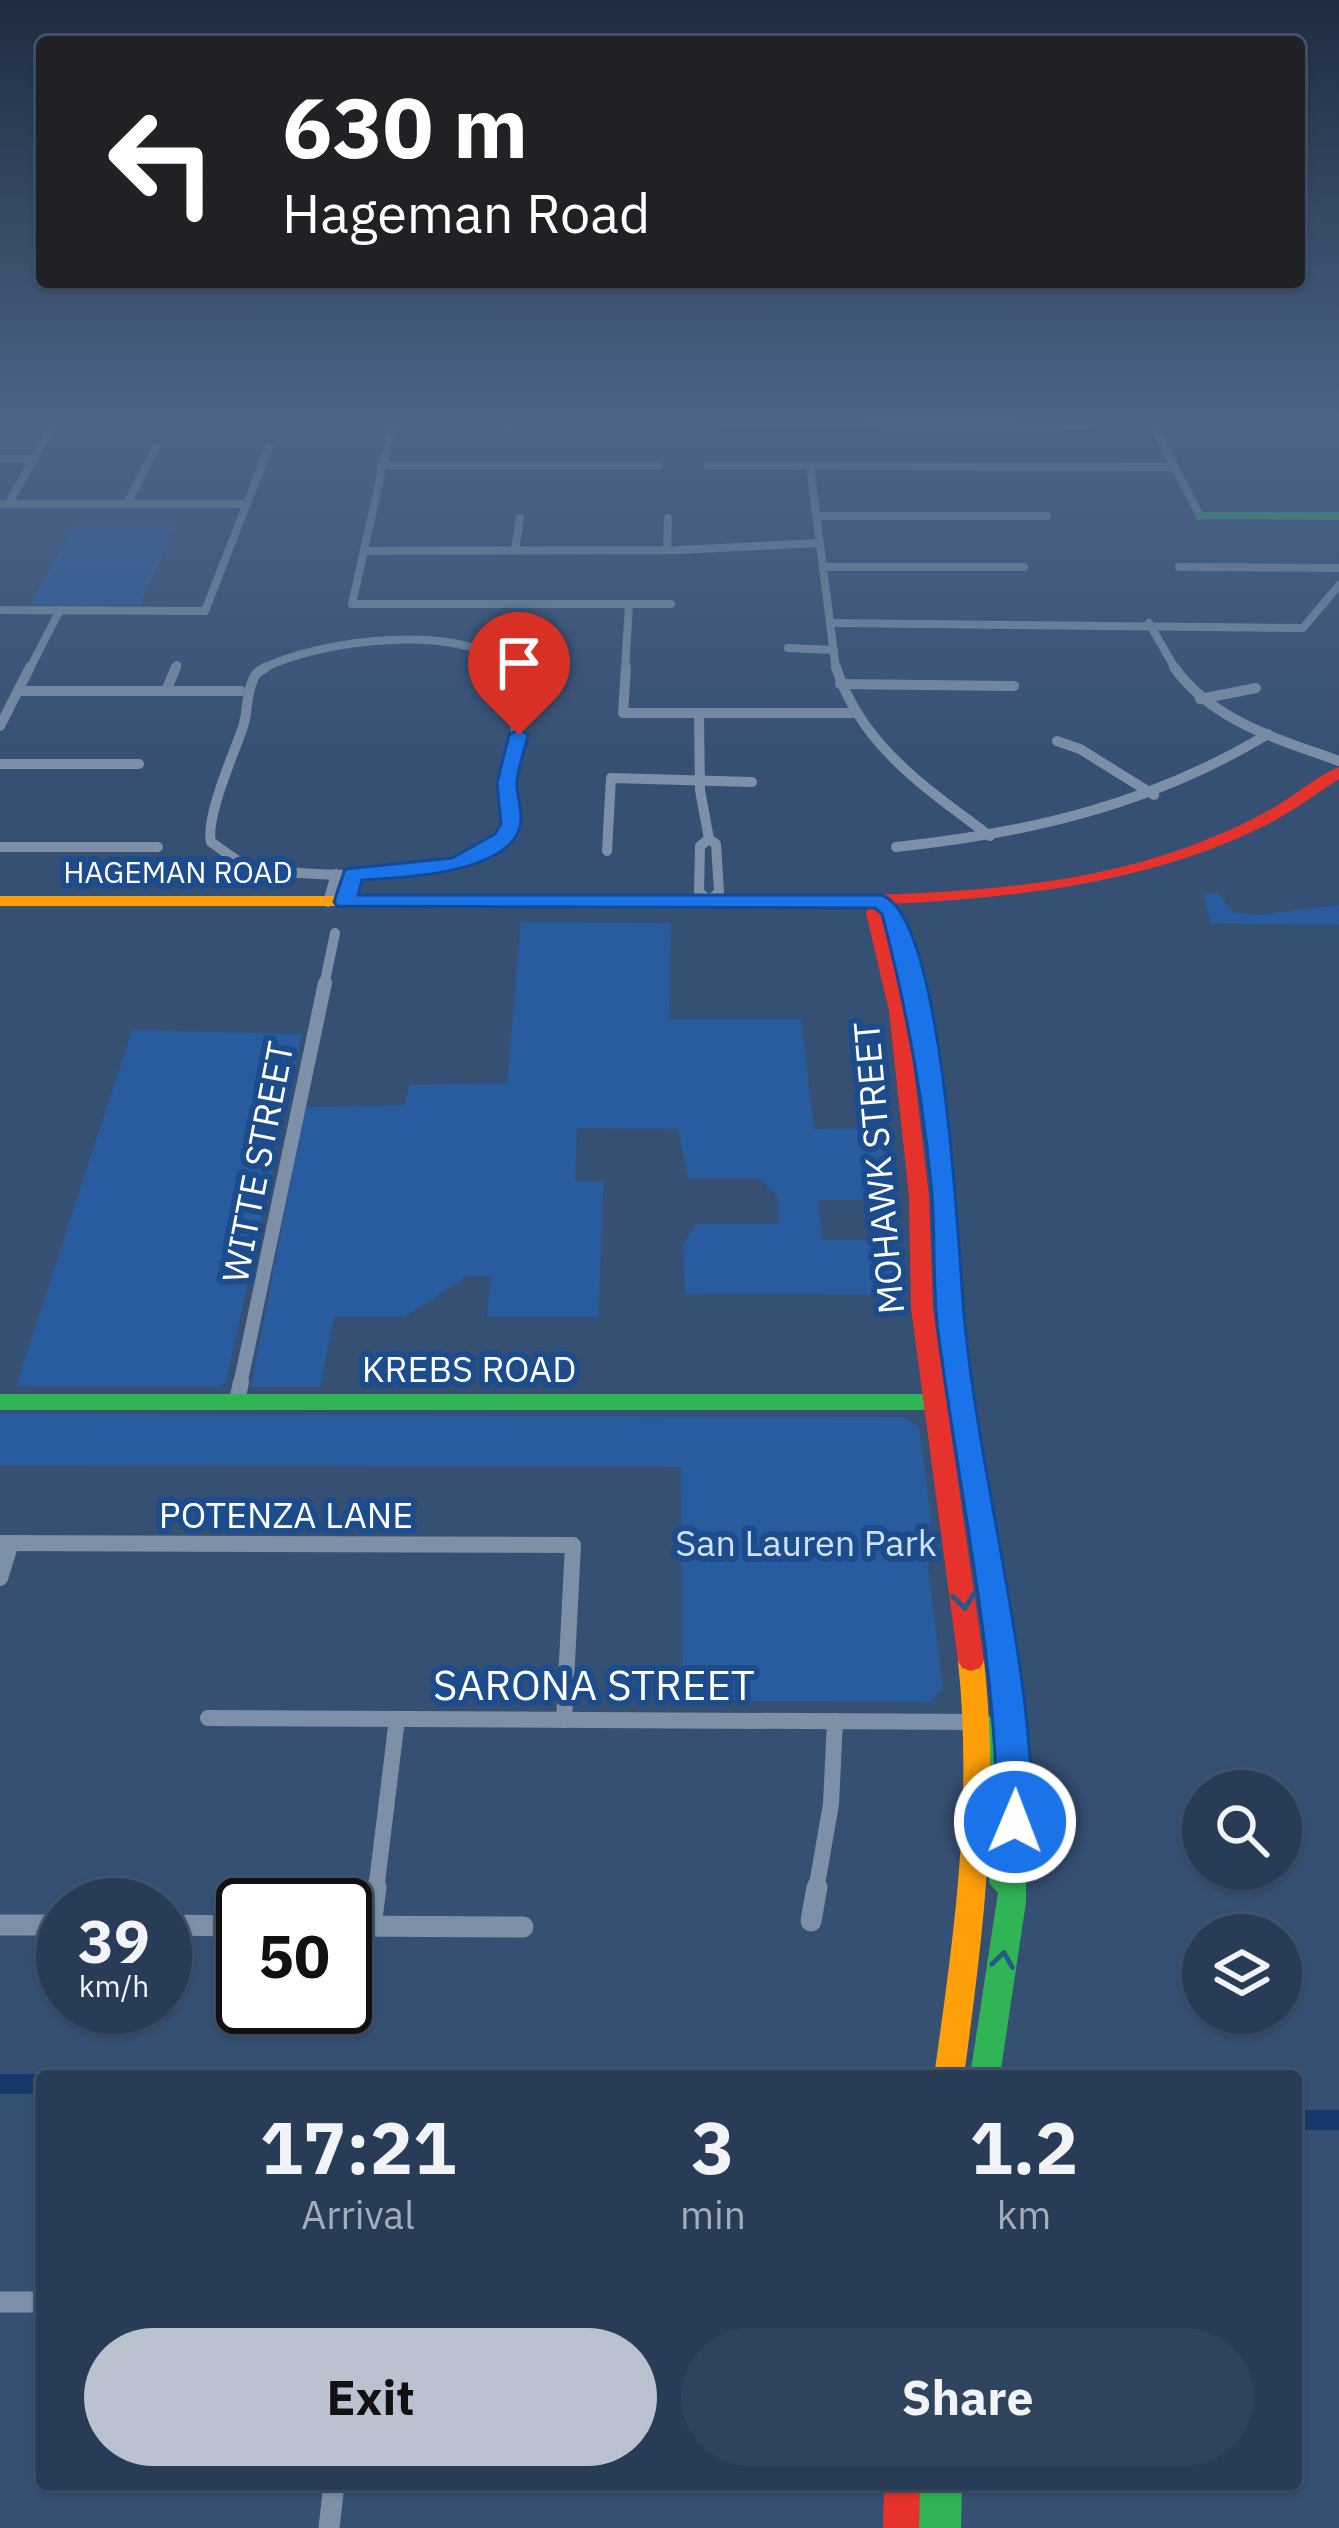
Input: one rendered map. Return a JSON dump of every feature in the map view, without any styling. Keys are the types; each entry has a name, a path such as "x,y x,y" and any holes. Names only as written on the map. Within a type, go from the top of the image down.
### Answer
{"main road":[{"name":"HAGEMAN ROAD","path":"0,901 341,886 882,909 1031,886 1132,864 1253,824 1339,772"},
{"name":"HAGEMAN ROAD","path":"0,913 882,909 1033,897 1162,869 1260,834 1339,790"},
{"path":"218,913 238,907 320,907 341,886"},
{"path":"582,912 700,907 710,901"},
{"name":"MOHAWK STREET","path":"882,909 920,1196 922,1308 937,1402"},
{"name":"MOHAWK STREET","path":"882,909 924,1030 945,1189 951,1325 1015,1737 1009,1919 986,2070"},
{"name":"KREBS ROAD","path":"0,1402 937,1402"},
{"path":"937,1402 953,1420 970,1525 989,1574"},
{"path":"937,1402 983,1772 977,1873 949,2070"},
{"path":"980,1722 992,1732 1000,1752 998,1857 1009,1919"},
{"path":"901,2528 902,2490"},
{"path":"921,2528 922,2490"},
{"path":"944,2490 944,2528"}],"street":[{"path":"0,610 205,610 233,538"},
{"path":"369,538 352,604 671,604"},
{"path":"514,550 516,538"},
{"path":"668,538 668,550"},
{"path":"819,538 840,684 854,713 905,770 990,836"},
{"path":"366,551 668,550 820,543"},
{"path":"823,567 1024,567"},
{"path":"1179,567 1339,568"},
{"path":"830,623 1304,628 1339,585"},
{"path":"629,604 623,712 854,713"},
{"path":"0,726 60,610"},
{"path":"1149,623 1169,668 1200,699 1268,734 1339,761"},
{"path":"358,642 456,643 480,648 513,664 520,675 514,712 519,735 507,783 512,824 502,838 459,863 341,886 245,865 211,842 207,827 226,783 232,747 248,714 252,681 259,671 290,653 358,642"},
{"path":"788,648 834,650"},
{"path":"166,691 177,664"},
{"path":"840,684 1013,686"},
{"path":"1200,699 1256,688"},
{"path":"18,691 241,691"},
{"path":"699,713 700,779 709,839 716,844 719,892 710,901 699,892 700,846 709,839"},
{"path":"896,847 990,836 1082,817 1154,795 1210,770 1268,734"},
{"path":"1058,741 1080,749 1154,795"},
{"path":"0,764 139,764"},
{"path":"607,851 611,778 752,782"},
{"path":"0,847 158,847"},
{"name":"WITTE STREET","path":"237,1402 335,933"},
{"path":"0,1578 6,1543"},
{"name":"POTENZA LANE","path":"6,1543 573,1545 564,1720"},
{"name":"SARONA STREET","path":"208,1718 980,1722"},
{"path":"372,1918 398,1719"},
{"path":"811,1922 831,1804 835,1721"},
{"path":"0,1925 36,1925"},
{"path":"372,1926 524,1927"},
{"path":"0,2302 36,2302"},
{"path":"329,2528 333,2490"}],"green space":[{"path":"66,538 170,538 140,605 30,605"},
{"path":"1217,892 1234,912 1257,915 1339,905 1339,925 1211,923 1203,895"},
{"path":"521,922 671,923 669,1019 801,1019 814,1129 890,1128 898,1200 818,1200 822,1240 900,1240 895,1295 685,1294 683,1246 695,1224 778,1224 778,1197 758,1178 688,1179 678,1129 577,1128 575,1181 604,1182 598,1317 487,1317 491,1276 467,1276 405,1317 334,1317 320,1387 251,1387 305,1107 405,1105 409,1085 507,1083"},
{"path":"132,1030 302,1034 226,1382 218,1387 16,1386"},
{"name":"San Lauren Park","path":"0,1414 903,1417 919,1427 931,1517 928,1567 943,1688 930,1702 683,1701 681,1467 0,1465"}],"waterway":[{"path":"0,2084 36,2084"},
{"path":"1302,2120 1339,2120"}],"traffic: fast":[{"path":"881,901 893,912 924,1029 945,1189 951,1325 1014,1737 1012,1902 986,2070"},
{"path":"0,1402 937,1402"},
{"path":"980,1722 991,1739 1002,1778 1003,1883"},
{"path":"921,2528 922,2490"},
{"path":"943,2528 944,2490"}],"traffic: slow":[{"path":"0,901 830,901"},
{"path":"950,2070 979,1819 971,1661"}],"traffic: jam":[{"path":"830,901 994,892 1161,861 1261,821 1339,772"},
{"path":"881,901 874,913 898,1011 919,1196 922,1308 971,1661"},
{"path":"901,2528 902,2490"}],"route":[{"path":"519,735 507,783 512,824 502,838 459,863 428,870 352,874 345,902 881,901 892,912 924,1030 945,1189 951,1325 1015,1737 1015,1822"}]}
